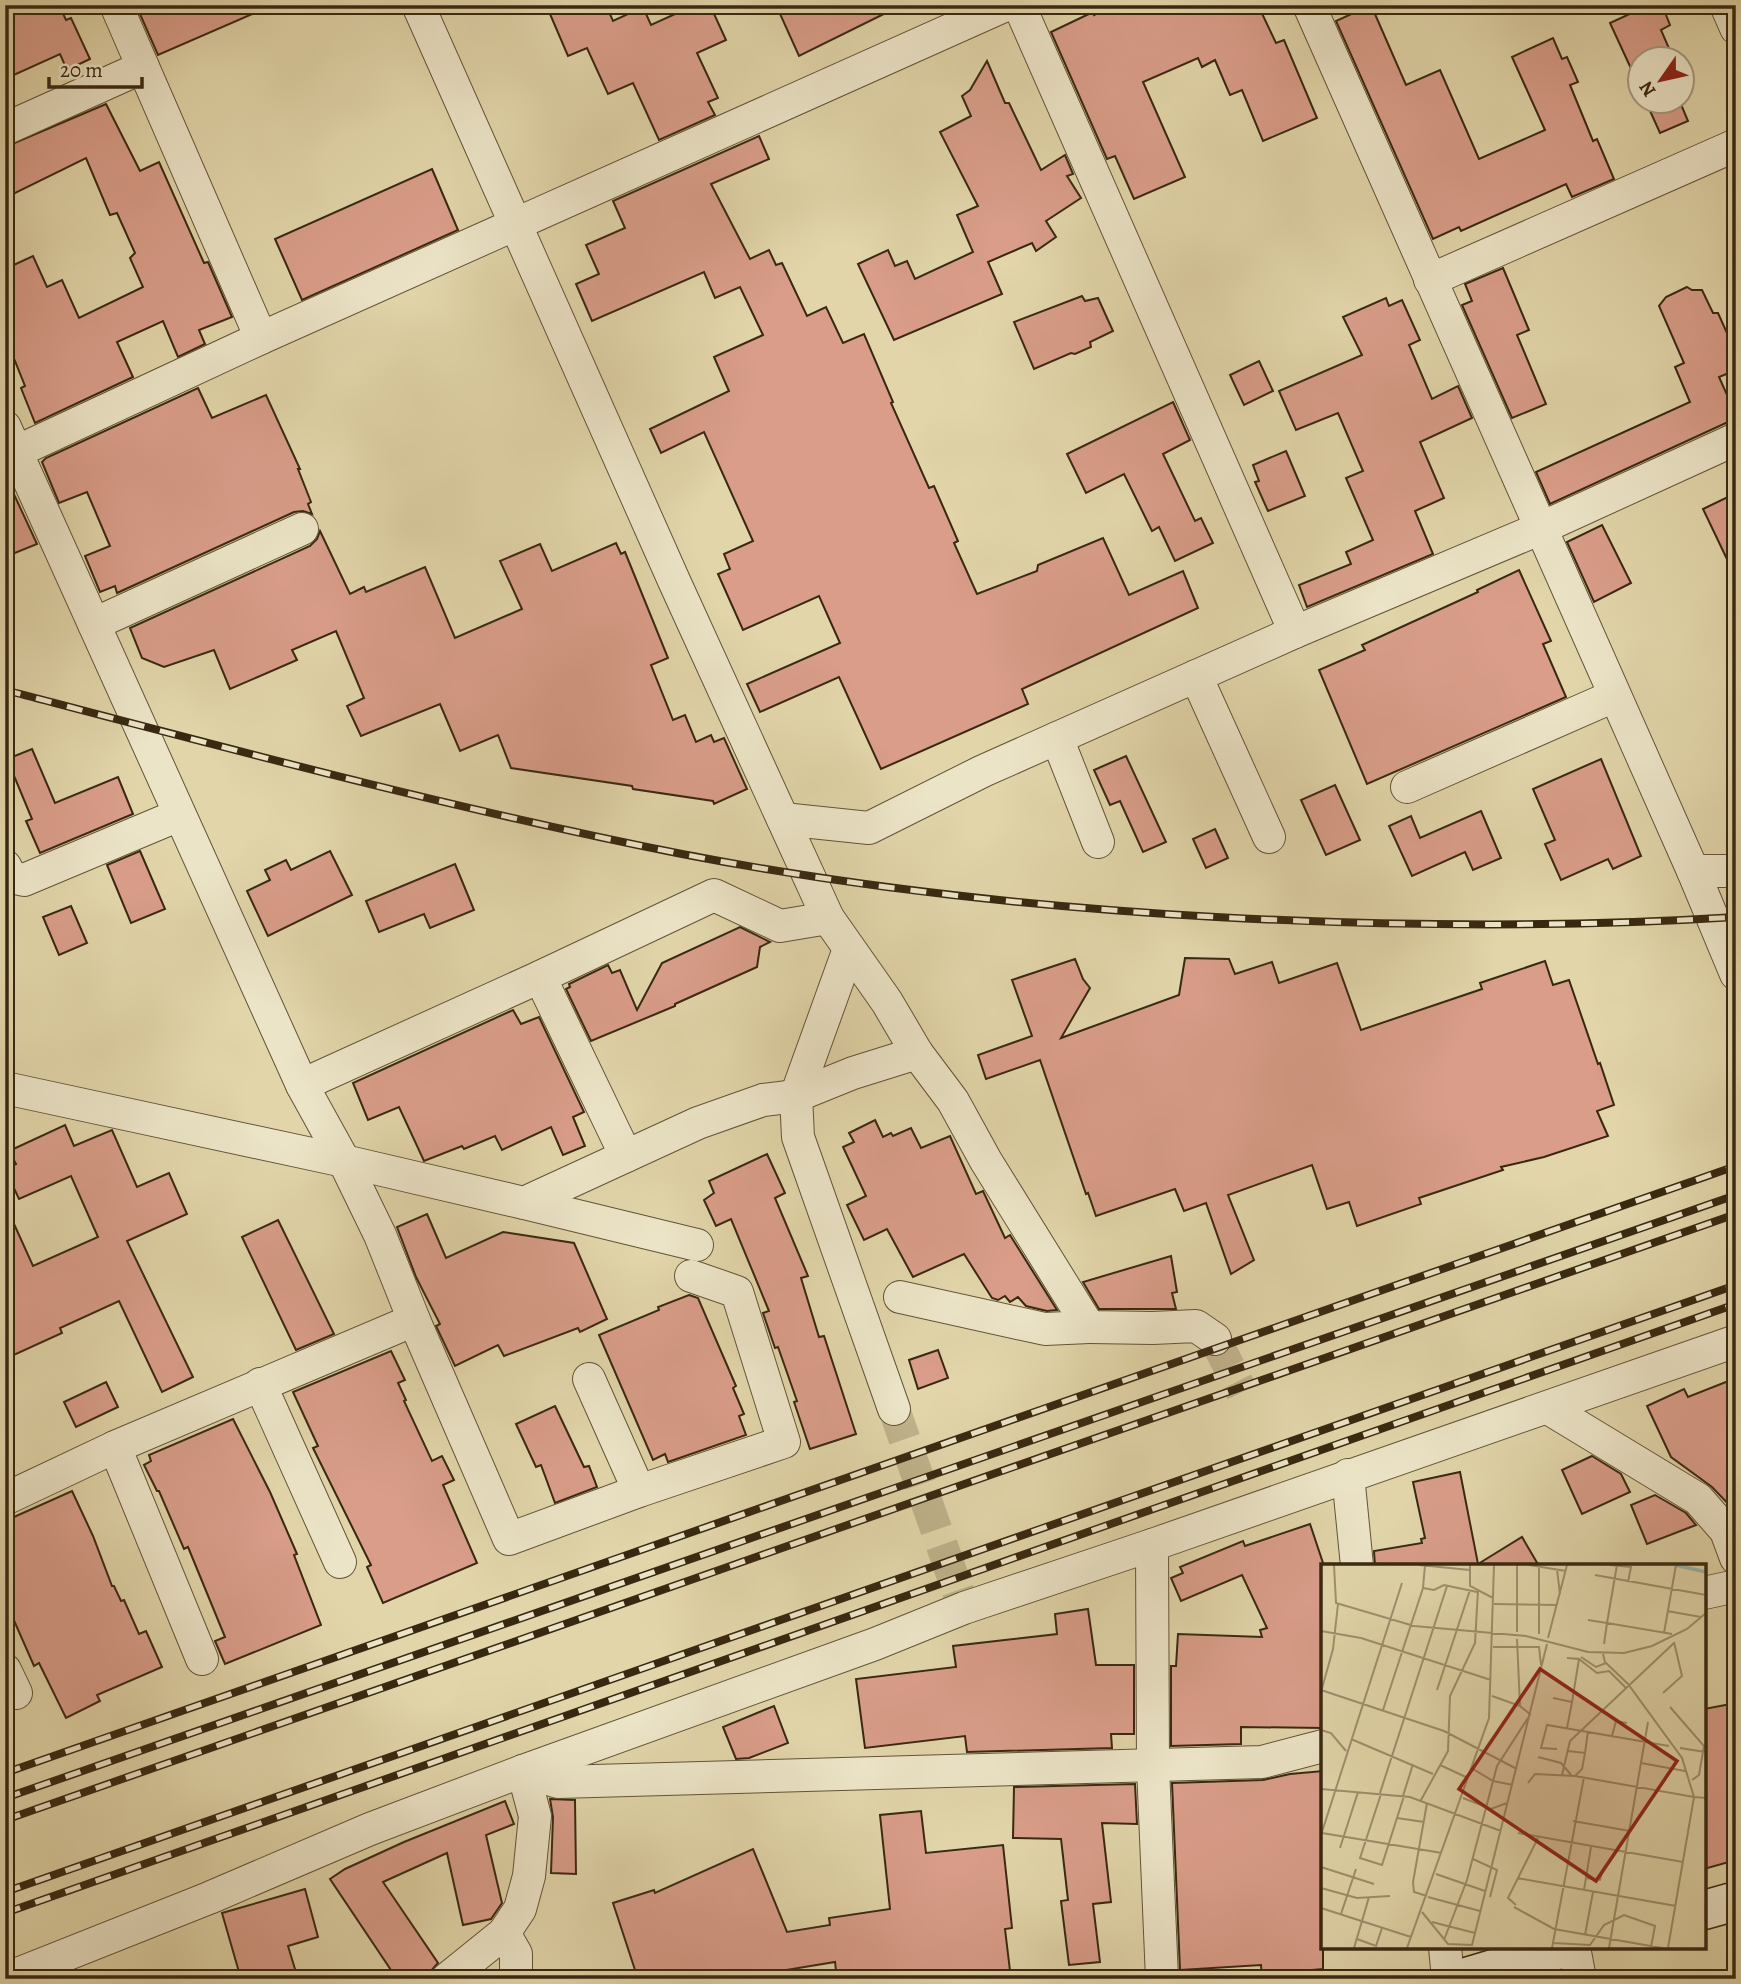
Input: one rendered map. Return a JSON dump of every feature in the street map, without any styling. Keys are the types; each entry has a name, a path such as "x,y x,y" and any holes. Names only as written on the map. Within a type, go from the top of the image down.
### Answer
{"main road":[{"path":"1706,1909 1736,1901"},
{"path":"1460,1979 1560,1949"}],"street":[{"path":"116,5 261,338"},
{"path":"418,5 828,918 887,1002 917,1053 953,1101 986,1161 1089,1327"},
{"path":"691,1276 737,1292 784,1441 509,1539 414,1321 380,1235 344,1161 302,1085 94,624 9,445 261,338 1006,5"},
{"path":"1019,5 1295,632"},
{"path":"1309,5 1539,529 1693,871 1736,974"},
{"path":"1726,5 1736,28"},
{"path":"5,129 143,67"},
{"path":"1430,280 1736,145"},
{"path":"783,819 869,828 982,771 1295,632 1539,529 1736,439"},
{"path":"94,624 302,529"},
{"path":"1196,676 1269,837"},
{"path":"1407,787 1614,696"},
{"path":"1057,738 1098,842"},
{"path":"5,866 11,877 23,880 179,815"},
{"path":"1693,871 1736,871"},
{"path":"302,1085 714,895 780,926 828,918"},
{"path":"849,950 796,1097 798,1137 894,1409"},
{"path":"540,976 626,1156"},
{"path":"524,1203 698,1123 763,1100 796,1097 853,1073 917,1053"},
{"path":"5,1088 344,1161 697,1245"},
{"path":"900,1297 1045,1329 1196,1326 1215,1339"},
{"path":"5,1499 115,1447 414,1321"},
{"path":"5,1979 209,1898 370,1829 876,1644 963,1605 1152,1545 1736,1341"},
{"path":"589,1379 639,1491"},
{"path":"260,1384 340,1562"},
{"path":"1548,1408 1698,1499 1726,1531 1736,1558"},
{"path":"115,1447 202,1659"},
{"path":"1348,1475 1357,1564"},
{"path":"1152,1545 1153,1766 1162,1979"},
{"path":"1706,1593 1736,1586"},
{"path":"523,1772 558,1782 1153,1766 1262,1762 1321,1747"},
{"path":"447,1979 504,1933 520,1909 529,1876 535,1816 523,1772"},
{"path":"504,1933 516,1954 516,1979"},
{"path":"1446,1949 1448,1979"},
{"path":"1574,1949 1580,1979"}],"building":[{"path":"5,5 59,5 66,20 71,18 90,59 67,70 60,54 5,79"},
{"path":"136,5 273,5 158,55"},
{"path":"571,5 606,5 613,21 643,7 651,25 695,5 710,5 726,40 697,53 718,98 708,102 715,115 659,140 633,83 608,94 587,48 568,56 550,14"},
{"path":"776,5 902,5 799,56"},
{"path":"1115,5 1258,5 1276,43 1284,40 1317,118 1263,141 1242,90 1230,95 1215,60 1202,67 1198,58 1143,82 1185,177 1134,199 1115,156 1107,159 1051,32 1093,12 1094,15"},
{"path":"1371,5 1406,85 1440,70 1479,159 1545,130 1512,57 1553,38 1562,59 1567,57 1578,82 1570,85 1593,141 1597,139 1614,179 1572,197 1566,184 1461,231 1459,227 1433,239 1336,21"},
{"path":"1649,5 1662,5 1670,25 1661,30 1668,46 1626,46 1626,58 1610,23"},
{"path":"987,61 1005,103 1009,103 1041,170 1065,155 1073,174 1067,176 1081,198 1046,221 1056,237 1036,251 1032,243 988,262 1002,294 894,340 858,264 888,250 895,266 907,261 915,279 973,252 957,215 978,206 940,132 971,116 962,96 970,90"},
{"path":"106,104 140,171 159,162 204,263 208,262 232,317 199,330 205,344 178,357 163,321 117,342 133,377 35,423 21,388 25,386 5,336 5,269 33,256 47,287 62,280 79,318 143,287 130,258 135,253 117,213 110,215 86,158 5,198 5,147"},
{"path":"1652,116 1686,116 1688,121 1660,133"},
{"path":"759,136 769,159 711,184 750,259 769,250 776,265 782,263 807,316 826,307 843,343 864,334 929,488 934,486 958,541 954,543 977,594 1037,571 1038,565 1103,538 1129,595 1183,571 1198,608 1022,689 1028,704 881,769 839,677 760,712 747,684 840,643 819,596 743,630 718,574 730,569 724,554 753,541 704,432 661,453 650,429 729,391 714,357 763,335 740,287 715,298 704,272 592,321 576,284 599,274 586,245 625,228 613,201"},
{"path":"432,169 458,230 302,300 275,239"},
{"path":"1503,268 1529,330 1517,335 1546,404 1512,418 1462,305 1472,301 1465,284"},
{"path":"1687,287 1702,290 1713,313 1718,313 1736,353 1736,370 1719,377 1736,415 1736,421 1728,422 1550,504 1536,472 1690,402 1675,367 1684,363 1659,306 1666,297"},
{"path":"1082,296 1085,301 1098,298 1113,331 1090,342 1091,347 1034,369 1014,322"},
{"path":"1386,298 1389,306 1402,300 1420,340 1409,345 1432,399 1458,386 1472,418 1420,442 1444,498 1415,511 1433,554 1307,607 1299,585 1351,564 1346,552 1373,540 1346,478 1363,471 1338,413 1296,430 1279,391 1362,355 1343,317"},
{"path":"1259,361 1273,391 1244,405 1230,375"},
{"path":"198,388 212,418 266,395 300,469 311,502 308,504 312,514 294,512 117,593 115,586 100,592 85,556 110,546 87,492 59,503 42,462"},
{"path":"1173,402 1190,440 1163,454 1195,521 1201,518 1213,543 1175,561 1159,527 1152,531 1124,474 1086,493 1067,454"},
{"path":"1286,451 1305,496 1268,511 1255,482 1259,481 1253,465"},
{"path":"5,475 37,544 5,557"},
{"path":"1736,493 1736,578 1703,509"},
{"path":"1602,525 1631,583 1594,602 1567,542"},
{"path":"320,531 350,594 364,587 366,592 425,567 455,638 522,609 500,561 540,544 552,571 616,543 621,554 625,552 668,658 651,665 673,720 685,715 696,742 711,735 714,742 724,738 747,789 714,804 713,801 633,789 632,786 511,768 498,735 460,751 440,704 361,736 347,706 364,698 336,631 292,650 297,660 230,689 214,650 164,667 142,658 130,628 310,546"},
{"path":"1519,570 1551,641 1543,644 1566,697 1367,784 1319,670 1365,650 1362,645 1478,592 1477,590"},
{"path":"32,749 55,803 118,777 133,814 40,853 26,821 32,819 7,759"},
{"path":"1126,756 1166,842 1143,852 1120,801 1110,805 1094,770"},
{"path":"1601,759 1641,856 1613,869 1608,859 1561,880 1545,844 1555,840 1533,789"},
{"path":"1335,785 1360,840 1326,855 1301,800"},
{"path":"1481,811 1501,858 1473,870 1465,852 1412,876 1389,826 1411,816 1420,838"},
{"path":"1215,829 1228,858 1206,868 1193,839"},
{"path":"140,851 165,909 131,923 107,865"},
{"path":"330,851 352,895 268,936 247,891 270,880 265,870 286,860 291,870"},
{"path":"455,864 474,910 430,928 424,914 379,932 366,901"},
{"path":"71,906 87,943 59,955 43,917"},
{"path":"740,927 770,942 760,947 757,967 675,1006 591,1041 566,989 570,987 569,984 608,965 612,973 620,970 637,1010 662,963"},
{"path":"1185,958 1229,959 1235,974 1272,962 1279,983 1337,963 1361,1030 1482,989 1480,983 1545,961 1553,985 1569,980 1598,1064 1600,1063 1614,1105 1597,1111 1608,1136 1544,1157 1501,1167 1503,1170 1419,1198 1421,1204 1357,1226 1349,1202 1327,1209 1312,1165 1228,1195 1254,1260 1231,1274 1206,1203 1184,1211 1175,1189 1096,1216 1040,1060 986,1079 978,1055 1032,1036 1012,980 1075,959 1090,988 1061,1038 1179,995"},
{"path":"513,1010 521,1024 539,1017 584,1112 573,1117 585,1146 563,1155 551,1127 502,1150 495,1136 424,1161 399,1107 368,1120 353,1083"},
{"path":"875,1120 883,1137 891,1133 893,1136 911,1128 921,1148 950,1136 976,1194 983,1191 1005,1238 1010,1235 1057,1310 1047,1311 1026,1306 1018,1297 1010,1302 1005,1296 998,1300 992,1298 964,1254 913,1277 887,1229 864,1240 847,1205 866,1196 843,1147 854,1142 849,1133"},
{"path":"65,1125 74,1146 112,1130 137,1187 169,1173 187,1214 127,1241 193,1377 162,1392 119,1301 60,1328 62,1333 5,1359 5,1204 33,1266 98,1237 71,1176 19,1199 5,1169 16,1164 9,1151"},
{"path":"767,1154 785,1193 775,1198 808,1276 801,1278 819,1337 824,1336 856,1434 810,1449 794,1402 797,1401 763,1313 769,1311 731,1219 716,1226 704,1200 714,1193 709,1181"},
{"path":"427,1214 446,1258 503,1232 574,1243 607,1319 580,1332 578,1328 504,1356 498,1345 455,1366 436,1326 440,1324 416,1277 397,1227"},
{"path":"278,1220 334,1334 296,1350 242,1237"},
{"path":"1171,1256 1177,1292 1172,1293 1176,1309 1099,1309 1083,1282"},
{"path":"689,1295 698,1298 736,1386 733,1388 744,1414 739,1416 746,1435 668,1462 665,1454 653,1460 599,1335"},
{"path":"938,1350 948,1378 918,1389 909,1360"},
{"path":"391,1351 405,1380 398,1383 406,1400 404,1401 432,1461 442,1456 454,1480 443,1485 477,1563 383,1603 367,1567 371,1565 313,1448 318,1446 293,1392"},
{"path":"1736,1378 1736,1512 1712,1487 1671,1457 1647,1406 1684,1389 1688,1397"},
{"path":"106,1382 118,1407 76,1427 64,1402"},
{"path":"555,1406 584,1467 589,1466 597,1487 555,1503 541,1465 536,1467 516,1424"},
{"path":"233,1419 270,1492 297,1554 294,1555 321,1625 225,1664 215,1641 225,1637 188,1547 184,1549 159,1491 144,1465 151,1461 149,1455"},
{"path":"1592,1456 1621,1474 1630,1492 1582,1514 1562,1470"},
{"path":"1460,1472 1478,1564 1375,1564 1374,1551 1422,1543 1421,1539 1425,1538 1413,1482"},
{"path":"72,1491 112,1586 121,1601 124,1600 139,1634 146,1631 162,1667 97,1695 100,1701 66,1718 39,1663 34,1666 5,1600 5,1521"},
{"path":"1655,1495 1686,1513 1696,1525 1647,1544 1631,1505"},
{"path":"1310,1524 1323,1563 1321,1728 1241,1727 1241,1744 1171,1746 1171,1666 1176,1666 1178,1634 1262,1637 1260,1630 1267,1628 1242,1575 1181,1601 1171,1578 1183,1573 1180,1567 1243,1541 1245,1546"},
{"path":"1522,1537 1538,1564 1478,1564"},
{"path":"1088,1609 1096,1665 1134,1665 1134,1734 1111,1734 1112,1748 967,1752 965,1736 865,1748 856,1679 956,1667 953,1646 1057,1634 1055,1614"},
{"path":"1736,1703 1736,1860 1706,1868 1706,1709"},
{"path":"774,1706 788,1743 749,1758 736,1759 723,1727"},
{"path":"1321,1771 1323,1969 1303,1975 1262,1978 1261,1965 1180,1970 1172,1783 1263,1780"},
{"path":"1135,1784 1137,1824 1102,1823 1111,1902 1093,1904 1100,1962 1069,1965 1061,1901 1068,1900 1061,1839 1013,1838 1014,1787"},
{"path":"550,1799 575,1800 576,1874 551,1873 553,1817"},
{"path":"505,1801 514,1824 486,1835 502,1903 491,1919 463,1925 447,1853 383,1882 438,1963 430,1972 429,1979 397,1979 330,1879 345,1869 404,1842"},
{"path":"921,1811 926,1853 1003,1845 1012,1928 1005,1929 1011,1979 837,1979 835,1962 780,1971 783,1979 638,1979 613,1903 654,1890 655,1893 753,1849 787,1932 830,1925 829,1918 890,1909 880,1815"},
{"path":"305,1889 318,1937 288,1946 298,1979 241,1979 222,1913"}],"tunnel":[{"path":"1215,1339 1242,1392"},
{"path":"894,1409 962,1603"}],"railway":[{"path":"5,690 512,818 682,854 881,886 1082,908 1281,920 1541,924 1736,917"},
{"path":"5,1773 1736,1166"},
{"path":"5,1798 1736,1195"},
{"path":"5,1820 1736,1214"},
{"path":"5,1892 1736,1285"},
{"path":"5,1913 1736,1304"}]}
